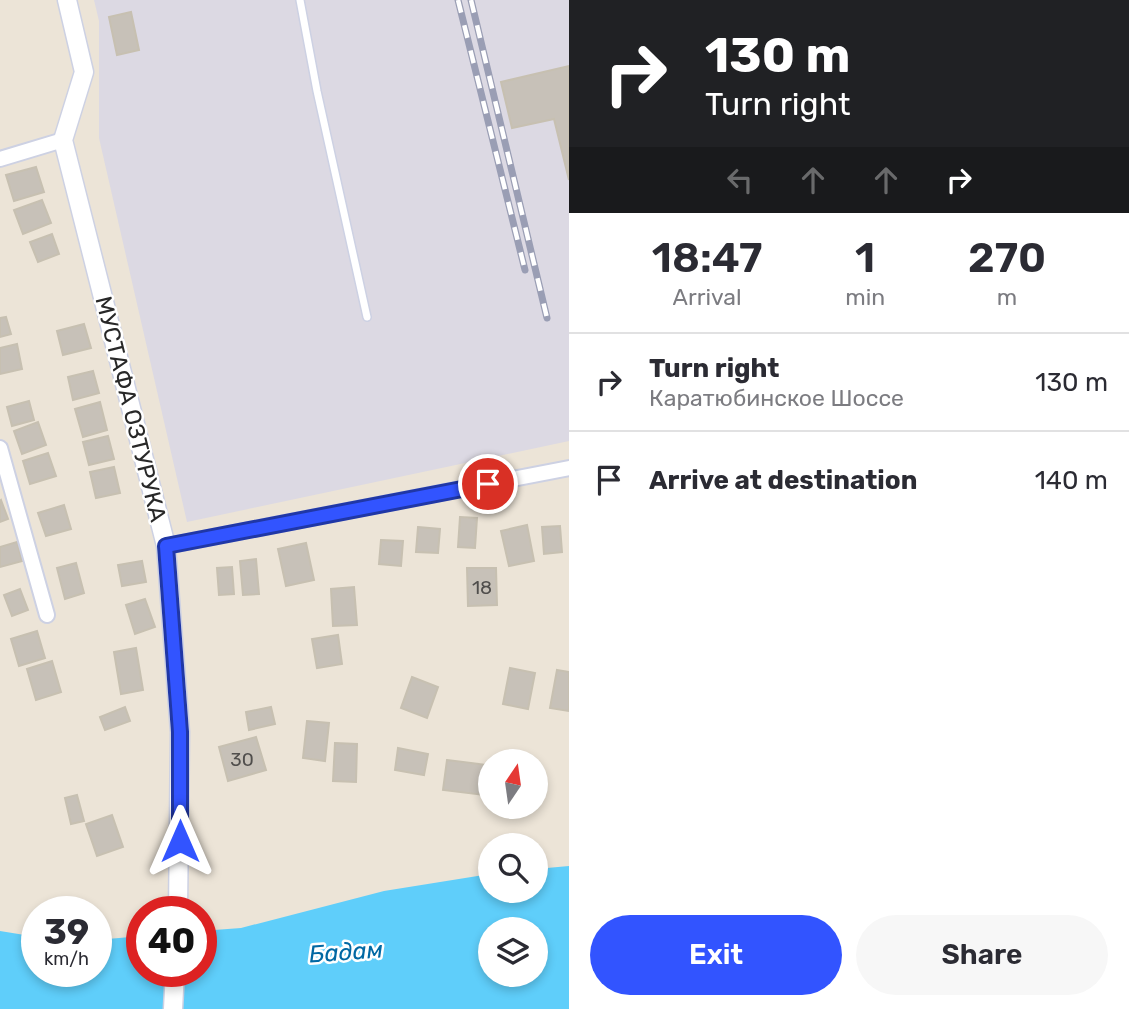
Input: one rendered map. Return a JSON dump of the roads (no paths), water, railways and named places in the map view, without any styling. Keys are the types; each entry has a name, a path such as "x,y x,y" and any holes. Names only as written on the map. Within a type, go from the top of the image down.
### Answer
{"street":[{"path":"0,159 63,140 84,72 67,0"},
{"name":"МУСТАФА ОЗТУРУКА","path":"63,140 166,546 180,732 178,896"},
{"path":"0,449 47,615"},
{"path":"166,546 569,468"},
{"path":"173,1009 174,987"}],"lane":[{"path":"300,0 317,91 367,317"}],"water":[{"name":"Бадам","path":"569,866 569,1009 0,1009 0,931 21,934 21,987 112,987 112,939 126,937 126,987 217,987 217,930 241,928 384,891 478,876 478,903 548,903 548,868"}],"railway":[{"path":"458,0 525,270"},
{"path":"471,0 547,318"}]}
